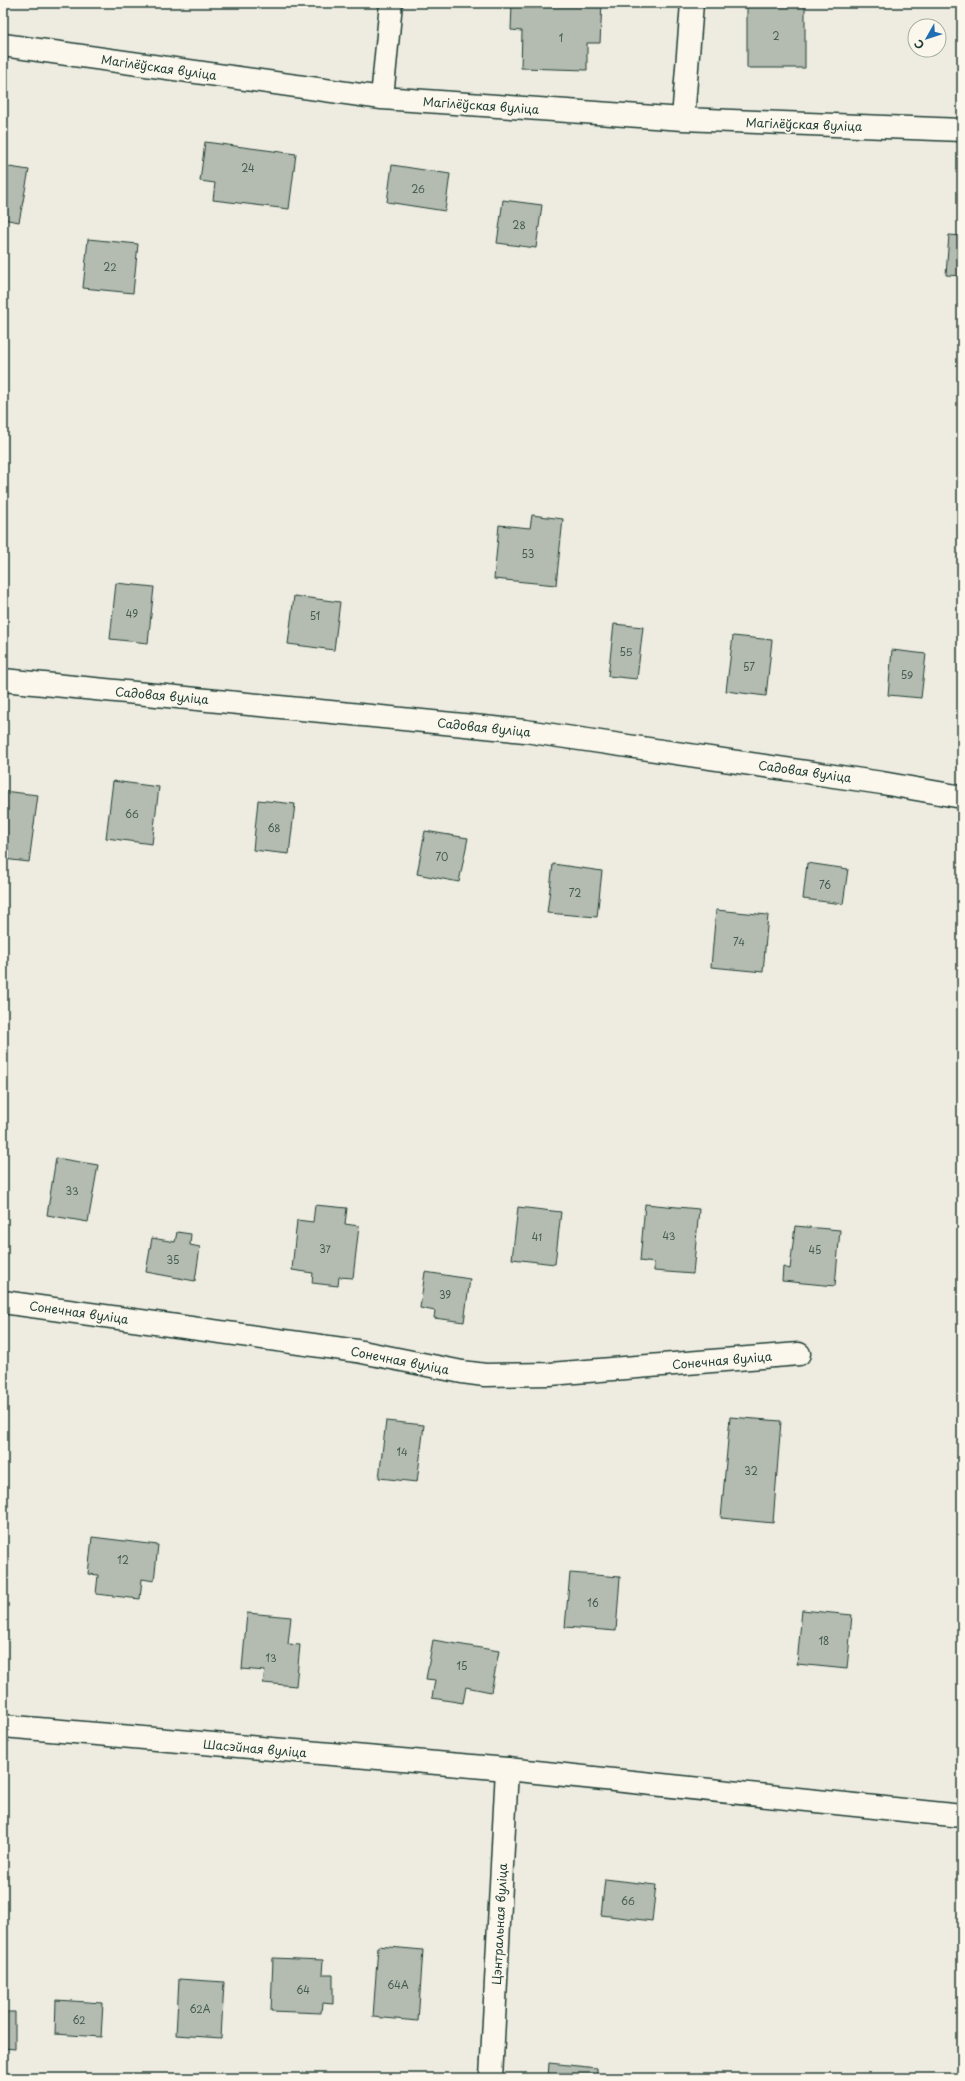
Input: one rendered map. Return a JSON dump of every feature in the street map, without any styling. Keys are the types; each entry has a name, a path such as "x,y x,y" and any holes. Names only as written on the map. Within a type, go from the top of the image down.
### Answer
{"street":[{"path":"382,98 391,3"},
{"path":"683,119 692,3"},
{"name":"Магілёўская вуліца","path":"3,45 382,98 683,119 962,130"},
{"name":"Садовая вуліца","path":"3,680 525,731 882,782 962,797"},
{"name":"Сонечная вуліца","path":"3,1302 357,1351 462,1372 485,1375 550,1374 799,1354"},
{"name":"Шасэйная вуліца","path":"3,1726 507,1769 962,1816"},
{"name":"Цэнтральная вуліца","path":"491,2078 507,1769"}],"building":[{"path":"512,3 602,3 600,43 587,43 587,70 521,68 522,31 511,30"},
{"path":"747,3 805,3 805,68 747,68"},
{"path":"205,142 296,154 289,209 213,200 215,183 200,181"},
{"path":"392,165 450,174 445,211 387,202"},
{"path":"3,166 29,170 19,222 3,219"},
{"path":"503,200 542,205 536,248 497,243"},
{"path":"949,235 962,236 962,276 946,275"},
{"path":"88,239 138,244 133,293 83,288"},
{"path":"532,515 563,519 556,585 494,579 499,525 530,528"},
{"path":"116,583 154,587 148,643 110,639"},
{"path":"294,596 340,602 334,650 288,644"},
{"path":"614,624 643,627 637,679 608,676"},
{"path":"733,636 772,640 766,696 726,691"},
{"path":"892,650 926,654 921,698 888,695"},
{"path":"113,781 159,787 152,844 106,838"},
{"path":"3,791 38,795 29,862 3,859"},
{"path":"258,800 295,804 289,854 253,850"},
{"path":"425,831 468,838 459,882 417,874"},
{"path":"807,863 848,869 843,904 803,899"},
{"path":"553,864 602,871 597,917 547,913"},
{"path":"716,910 768,915 763,972 711,967"},
{"path":"56,1158 98,1165 88,1222 47,1215"},
{"path":"645,1204 699,1209 693,1274 654,1271 654,1263 640,1261"},
{"path":"315,1205 347,1208 345,1224 359,1226 353,1278 339,1277 338,1286 312,1283 313,1273 292,1270 297,1220 313,1222"},
{"path":"518,1207 561,1212 555,1264 512,1259"},
{"path":"795,1226 840,1230 835,1286 782,1281 783,1267 790,1269"},
{"path":"177,1232 191,1234 190,1245 200,1247 195,1281 146,1272 152,1238 175,1242"},
{"path":"425,1272 470,1279 464,1322 434,1318 435,1311 420,1308"},
{"path":"730,1417 781,1421 773,1523 721,1518"},
{"path":"386,1421 424,1425 417,1482 379,1478"},
{"path":"92,1537 158,1545 154,1581 142,1579 140,1599 96,1594 98,1575 88,1574"},
{"path":"570,1573 620,1577 616,1631 565,1627"},
{"path":"802,1610 852,1615 847,1669 797,1664"},
{"path":"247,1613 291,1617 288,1644 300,1645 296,1686 263,1683 265,1671 242,1669"},
{"path":"433,1640 499,1651 491,1692 466,1687 463,1703 432,1698 435,1680 426,1679"},
{"path":"605,1879 656,1885 652,1921 601,1915"},
{"path":"378,1946 423,1950 418,2021 373,2017"},
{"path":"273,1958 323,1960 322,1975 333,1975 333,2004 322,2003 321,2013 271,2011"},
{"path":"179,1979 224,1982 221,2038 176,2035"},
{"path":"56,2000 103,2003 101,2037 55,2034"},
{"path":"3,2012 15,2012 15,2049 3,2048"},
{"path":"549,2063 597,2068 597,2078 548,2078"}]}
